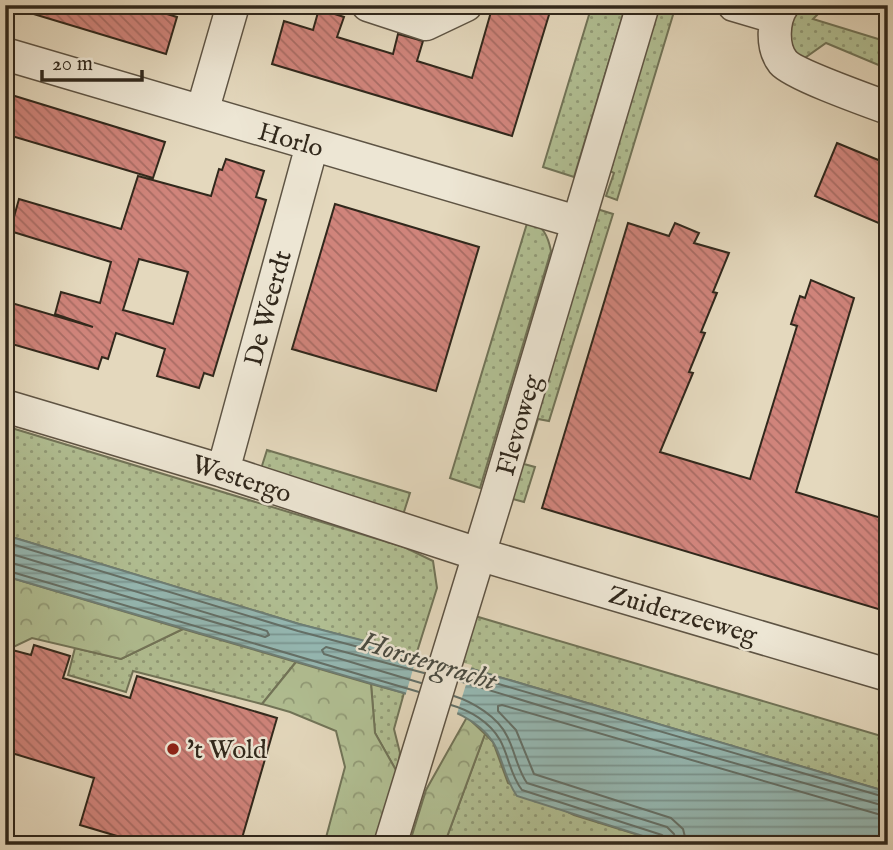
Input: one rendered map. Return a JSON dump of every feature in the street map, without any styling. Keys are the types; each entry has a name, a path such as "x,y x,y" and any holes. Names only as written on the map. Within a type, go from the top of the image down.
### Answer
{"street":[{"path":"202,112 233,5"},
{"path":"368,5 426,24 466,5"},
{"name":"Flevoweg","path":"390,845 643,5"},
{"path":"734,5 779,11 776,43 782,61 796,71 888,108"},
{"name":"Horlo","path":"5,54 577,222"},
{"name":"De Weerdt","path":"223,471 312,145"},
{"name":"Westergo","path":"5,407 223,471 478,554"},
{"name":"Zuiderzeeweg","path":"478,554 888,675"}],"green space":[{"path":"592,5 626,5 574,177 543,167"},
{"path":"659,5 676,5 617,200 606,196 614,173 608,170"},
{"path":"795,5 827,5 813,19 888,42 888,69 826,43 799,62 791,58 785,17"},
{"path":"597,209 613,214 549,421 538,419 524,464 535,467 524,502 509,498"},
{"path":"528,220 544,232 551,251 480,488 450,478"},
{"path":"5,426 404,547 433,561 437,588 416,655 299,624 5,535"},
{"path":"267,450 410,493 403,515 260,472"},
{"path":"5,576 183,629 121,659 32,638 5,651"},
{"path":"475,616 888,738 888,792 462,666"},
{"path":"183,629 296,662 262,704 133,671 126,692 68,675 75,648 121,659"},
{"path":"296,662 371,684 375,733 397,772 375,845 324,845 345,767 336,731 262,704"},
{"path":"371,684 404,693 394,729 400,753 397,772 375,733"},
{"path":"467,717 485,734 444,845 409,845 426,790"},
{"path":"485,734 493,742 508,783 574,815 671,845 444,845"}],"water":[{"name":"Horstergracht","path":"5,535 299,624 462,666 888,792 888,845 671,845 517,796 493,742 485,732 464,717 404,693 5,576"}],"pier":[{"path":"418,652 472,665 456,717 405,697"}],"building":[{"path":"28,5 137,5 177,17 166,54 27,12"},
{"path":"493,5 552,5 512,136 272,64 284,21 313,30 319,9 344,17 337,37 393,54 398,34 423,41 417,61 472,78"},
{"path":"5,93 165,142 153,178 5,134"},
{"path":"837,143 888,164 888,227 815,196"},
{"path":"226,159 264,171 256,197 266,200 213,376 204,373 199,388 157,376 165,349 116,333 108,359 102,357 98,369 5,342 5,301 93,327 55,314 61,292 100,303 111,262 10,231 19,199 121,229 138,176 211,196 219,169 222,170","holes":["139,259 188,272 173,324 123,310"]},
{"path":"335,204 479,247 436,391 292,349"},
{"path":"628,223 669,236 675,223 699,233 694,243 729,253 701,332 705,333 689,372 693,373 660,452 750,479 797,326 791,324 800,296 805,298 811,280 854,298 796,492 888,520 888,612 542,508"},
{"name":"'t Wold","path":"34,645 70,656 63,678 130,698 137,676 277,718 240,845 125,845 127,839 80,825 94,778 5,751 5,648 31,655"}],"place":[{"name":"'t Wold","path":"173,749"}]}
